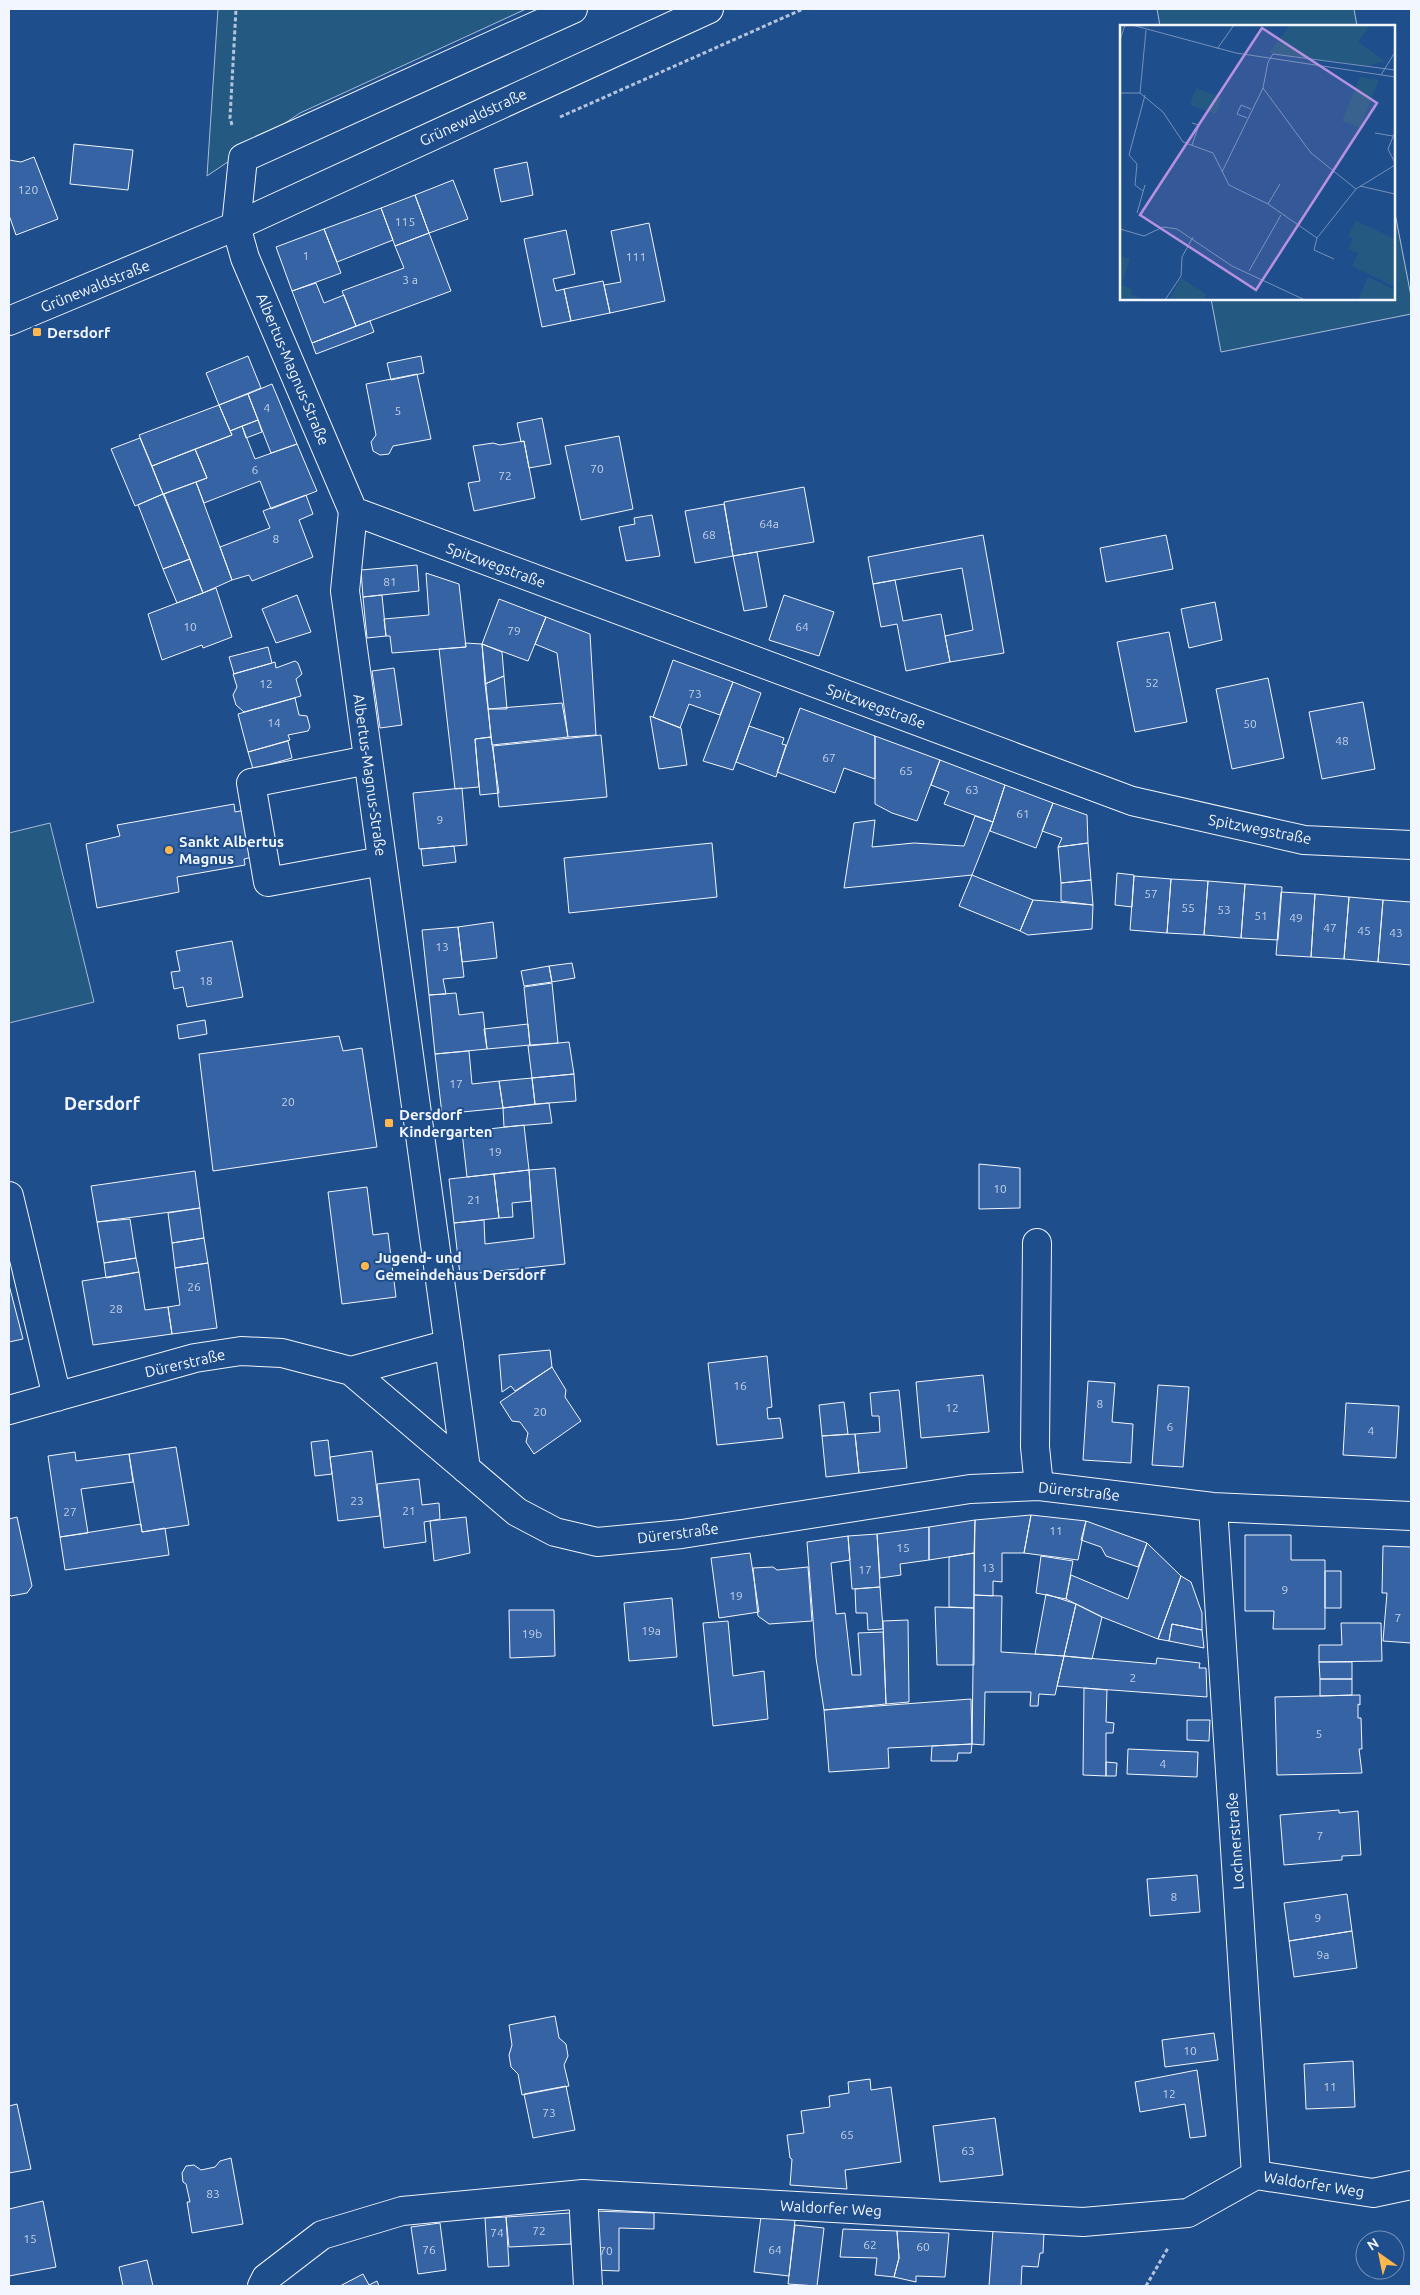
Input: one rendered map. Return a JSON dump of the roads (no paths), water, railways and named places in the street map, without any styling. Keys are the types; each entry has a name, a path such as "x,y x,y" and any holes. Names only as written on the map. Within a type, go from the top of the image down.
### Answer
{"street":[{"path":"236,226 243,158 573,9"},
{"name":"Grünewaldstraße","path":"9,321 236,226 709,9"},
{"name":"Albertus-Magnus-Straße","path":"236,226 245,258 353,511 345,591 466,1469"},
{"name":"Spitzwegstraße","path":"353,511 1132,802 1304,840 1411,845"},
{"path":"368,760 251,783 268,882 382,861"},
{"path":"9,1196 57,1397"},
{"path":"1037,1242 1035,1447 1038,1486"},
{"path":"351,1371 449,1344"},
{"name":"Dürerstraße","path":"9,1410 195,1358 241,1351 282,1353 351,1371 517,1512 555,1532 597,1542 682,1534 970,1489 1038,1486 1213,1507 1411,1516"},
{"name":"Lochnerstraße","path":"1213,1507 1256,2175"},
{"name":"Waldorfer Weg","path":"262,2286 266,2278 322,2235 402,2211 583,2194 1083,2222 1188,2213 1256,2175 1373,2193 1411,2185"},
{"path":"583,2194 588,2286"}],"place":[{"name":"Dersdorf","path":"37,332"},
{"name":"Sankt Albertus Magnus","path":"169,850"},
{"name":"Dersdorf Kindergarten","path":"389,1123"},
{"name":"Jugend- und Gemeindehaus Dersdorf","path":"365,1266"}],"district":[{"name":"Dersdorf","path":"102,1103"}]}
